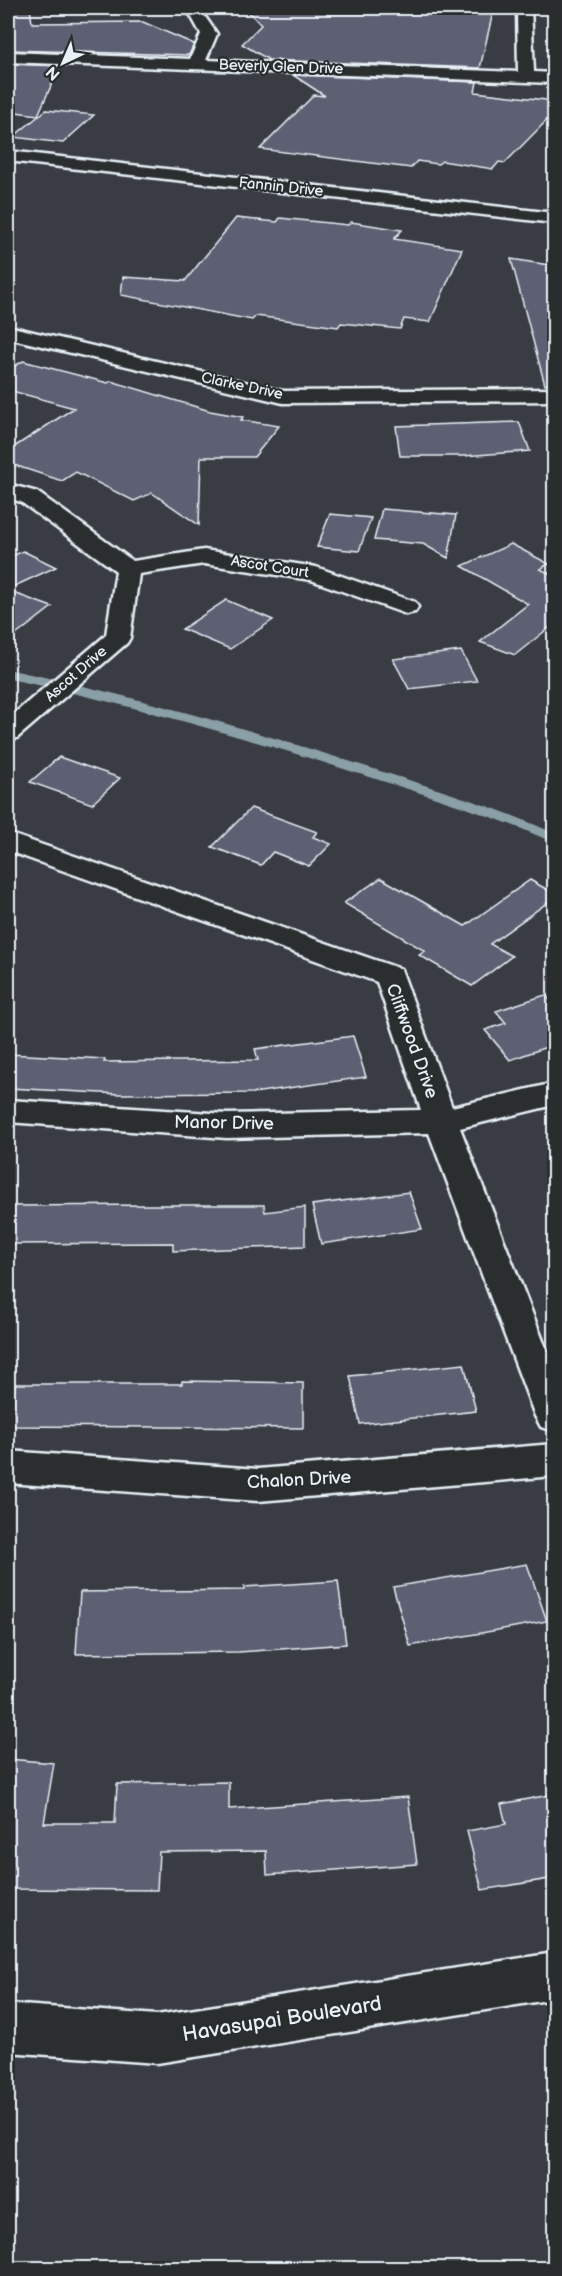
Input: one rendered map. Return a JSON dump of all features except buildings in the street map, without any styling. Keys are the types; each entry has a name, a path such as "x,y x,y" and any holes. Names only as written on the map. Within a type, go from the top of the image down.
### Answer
{"street":[{"path":"524,8 526,76"},
{"path":"194,9 209,34 196,64"},
{"name":"Beverly Glen Drive","path":"8,57 555,78"},
{"name":"Fannin Drive","path":"8,156 555,218"},
{"name":"Clarke Drive","path":"8,332 283,397 555,395"},
{"path":"8,491 29,497 128,569"},
{"name":"Ascot Court","path":"128,569 204,557 316,574 406,607"},
{"name":"Ascot Drive","path":"8,732 118,638 128,569"},
{"name":"Cliffwood Drive","path":"8,842 390,976 441,1121 555,1416"},
{"name":"Manor Drive","path":"8,1111 227,1126 441,1121 555,1094"},
{"name":"Chalon Drive","path":"8,1467 258,1485 555,1460"},
{"name":"Havasupai Boulevard","path":"8,2028 157,2039 555,1976"}],"waterway":[{"path":"8,674 143,706 276,743 461,802 554,838"}]}
